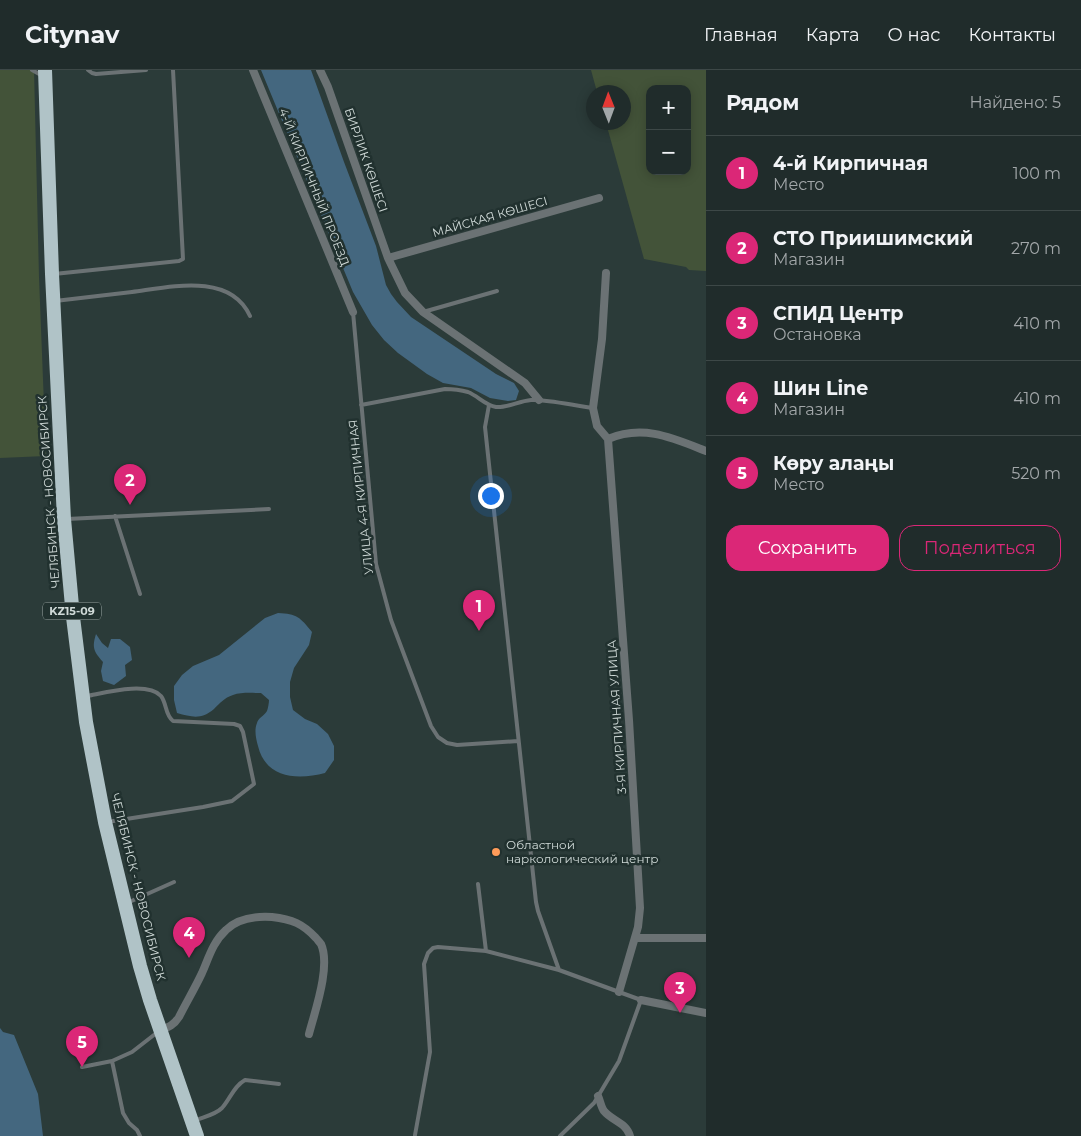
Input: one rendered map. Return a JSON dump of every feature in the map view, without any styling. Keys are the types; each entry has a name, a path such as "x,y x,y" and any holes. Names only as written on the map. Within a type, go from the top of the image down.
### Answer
{"highway":[{"name":"ЧЕЛЯБИНСК - НОВОСИБИРСК","path":"45,74 53,301 64,519 73,617 86,722 105,822 140,966 197,1136"}],"street":[{"name":"4-Й КИРПИЧНЫЙ ПРОЕЗД","path":"253,70 353,312"},
{"name":"БИРЛИК КӨШЕСІ","path":"320,70 328,87 388,258 405,293 423,312 525,383 539,400"},
{"name":"МАЙСКАЯ КӨШЕСІ","path":"388,258 599,198"},
{"name":"3-Я КИРПИЧНАЯ УЛИЦА","path":"606,273 602,339 593,408 597,426 608,439 629,720 640,908 638,927 619,992"},
{"path":"608,439 628,432 640,432 674,438 706,451"},
{"path":"160,1030 175,1023 179,1017 202,974 210,951 216,940 227,928 240,920 254,917 272,917 288,920 303,926 321,944 324,958 323,979 309,1034"},
{"path":"635,938 706,938"},
{"path":"641,1000 706,1013"},
{"path":"598,1096 604,1110 624,1125 629,1131 630,1136"}],"lane":[{"path":"32,70 45,74"},
{"path":"88,70 96,74 146,70"},
{"path":"52,274 179,261 183,259 173,70"},
{"path":"53,301 181,286 206,286 233,295 246,307 250,316"},
{"path":"423,312 497,291"},
{"name":"УЛИЦА 4-Я КИРПИЧНАЯ","path":"353,312 376,564 390,620 431,726 438,737 447,743 457,745 518,741"},
{"path":"361,406 450,389 468,392 489,405 496,407 529,400 539,400 593,408"},
{"path":"489,405 485,427 536,902 541,922 559,970"},
{"path":"64,519 269,509"},
{"path":"115,516 140,594"},
{"path":"83,696 131,688 140,689 153,692 161,697 169,718 173,721 234,724 240,726 243,732 254,784 232,801 105,822"},
{"path":"125,904 174,882"},
{"path":"478,884 486,951"},
{"path":"415,1135 430,1052 424,964 430,950 438,946 486,951 559,970 641,1000 618,1061 594,1103 560,1136"},
{"path":"82,1067 112,1061 132,1052 160,1030"},
{"path":"112,1061 123,1113 140,1136"},
{"path":"192,1122 216,1113 222,1108 242,1081 279,1084"}],"green space":[{"path":"0,70 34,70 46,456 0,458"},
{"path":"591,70 706,70 706,271 689,270 686,267 644,259 608,130 631,130 631,85 595,85"}],"water":[{"path":"261,70 311,70 376,246 386,285 391,294 411,317 496,374 514,383 519,391 516,400 508,401 490,398 471,388 443,383 398,353 372,325 353,292"},
{"path":"278,613 298,617 312,632 309,645 294,668 290,682 290,697 293,710 305,719 317,724 328,734 334,746 334,760 325,773 294,776 276,771 268,765 262,757 256,734 258,721 267,711 269,703 269,700 261,693 233,695 201,716 177,713 174,700 174,686 182,675 193,666 219,655 265,618"},
{"path":"96,634 108,648 111,639 120,639 130,647 132,660 125,665 126,676 114,685 103,681 101,671 103,662 94,649"},
{"path":"0,1028 3,1032 14,1035 38,1094 43,1136 0,1136"}],"place":[{"name":"СТО Приишимский","path":"130,505"},
{"name":"4-й Кирпичная","path":"479,631"},
{"name":"Областной наркологический центр","path":"496,852"},
{"name":"Шин Line","path":"189,958"},
{"name":"СПИД Центр","path":"680,1013"},
{"name":"Көру алаңы","path":"82,1067"}]}
